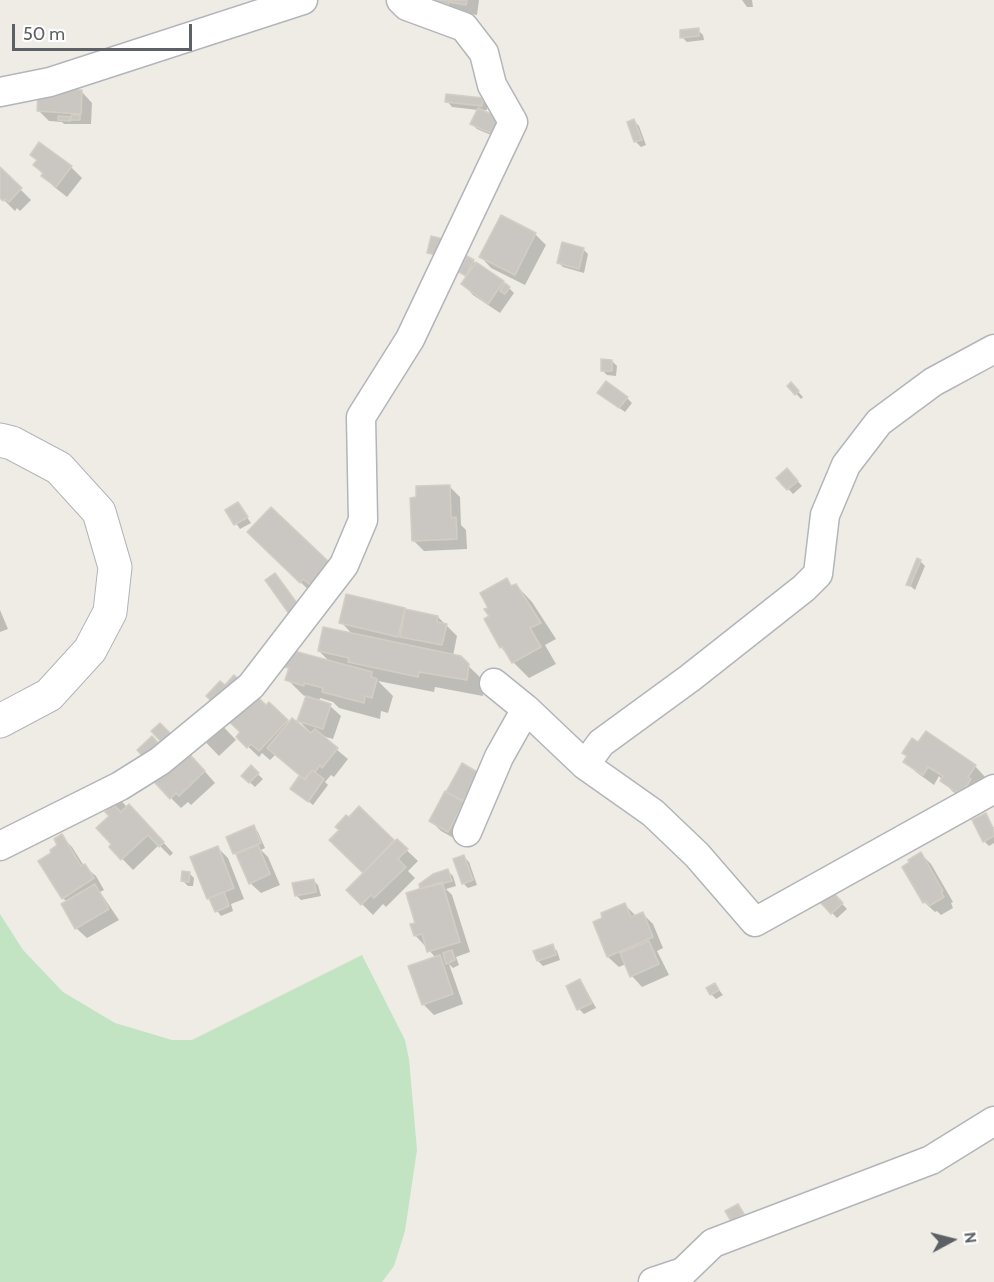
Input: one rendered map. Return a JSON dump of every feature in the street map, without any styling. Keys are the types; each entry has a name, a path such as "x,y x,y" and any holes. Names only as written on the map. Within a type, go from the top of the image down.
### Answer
{"street":[{"path":"0,92 50,82 303,0"},
{"path":"0,846 120,786 160,761 251,686 344,565 363,520 361,417 410,339 513,122 492,85 484,53 464,27 407,6 401,0"},
{"path":"585,765 601,743 690,678 818,574 825,515 846,465 879,422 933,382 994,349"},
{"path":"0,440 12,443 59,468 99,512 115,567 110,612 90,650 49,695 0,721"},
{"path":"494,683 526,709 585,765 653,813 697,855 754,922 994,789"},
{"path":"467,832 499,757 526,709"},
{"path":"653,1282 683,1272 713,1243 931,1160 994,1121"}],"green space":[{"path":"0,914 23,950 63,992 115,1023 172,1040 192,1040 362,955 405,1040 409,1059 417,1150 405,1231 394,1266 382,1282 0,1282"}],"building":[{"path":"428,0 467,0 466,5 449,2 448,5"},
{"path":"699,28 699,36 680,38 680,30"},
{"path":"56,89 82,90 81,114 37,111 38,95 56,96"},
{"path":"446,94 483,98 482,106 445,102"},
{"path":"478,108 500,118 493,134 470,124"},
{"path":"71,115 80,115 80,120 71,120"},
{"path":"58,116 70,117 70,121 58,120"},
{"path":"634,119 642,140 634,142 627,122"},
{"path":"39,142 72,166 56,187 41,176 43,173 33,165 37,160 30,155"},
{"path":"0,167 22,188 9,202 0,198"},
{"path":"501,215 536,233 515,275 479,257"},
{"path":"431,236 447,240 442,256 427,253"},
{"path":"562,242 584,248 579,269 557,263"},
{"path":"467,256 474,260 466,276 459,272"},
{"path":"476,262 504,281 488,304 461,284"},
{"path":"505,283 510,287 505,294 500,291"},
{"path":"601,359 612,360 612,371 601,371"},
{"path":"606,381 628,397 619,408 597,393"},
{"path":"791,382 799,391 795,395 787,386"},
{"path":"787,468 798,481 787,490 776,478"},
{"path":"450,485 451,518 456,517 457,539 412,541 410,498 416,497 416,486"},
{"path":"238,502 248,517 234,525 225,510"},
{"path":"271,507 329,562 315,589 303,579 300,583 247,532"},
{"path":"917,558 921,560 910,586 906,585"},
{"path":"275,573 302,610 292,618 265,580"},
{"path":"507,578 511,586 516,584 541,623 530,628 541,647 512,663 502,646 500,648 484,619 489,616 484,609 488,608 480,593"},
{"path":"346,594 405,608 398,637 339,623"},
{"path":"405,609 438,616 437,622 447,624 442,645 400,637"},
{"path":"323,627 461,656 469,664 467,680 419,672 418,677 348,662 349,658 318,651"},
{"path":"294,651 372,672 371,677 377,679 372,698 365,696 364,703 322,692 323,688 304,683 304,686 285,680 289,668 284,667"},
{"path":"234,675 248,688 224,713 206,696 220,681 225,685"},
{"path":"249,689 266,705 269,702 288,720 259,751 251,744 247,748 236,737 240,732 223,716"},
{"path":"306,696 331,704 323,729 297,721"},
{"path":"292,718 311,733 315,729 338,748 322,768 320,765 315,772 312,770 304,779 267,748"},
{"path":"160,723 175,738 164,745 151,731"},
{"path":"926,731 976,765 961,795 940,781 943,776 928,767 923,775 903,762 907,756 902,753 912,738 918,742"},
{"path":"152,736 162,747 147,761 137,750"},
{"path":"183,747 205,771 179,796 176,793 170,799 140,767"},
{"path":"462,763 479,773 463,801 446,792"},
{"path":"251,765 259,773 249,783 241,776"},
{"path":"312,770 324,779 308,802 290,789 299,776 305,780"},
{"path":"445,791 464,802 448,832 429,821"},
{"path":"113,804 121,812 129,804 164,842 159,847 148,835 121,860 109,847 111,844 96,828 109,816 105,812"},
{"path":"359,806 394,840 363,873 329,840 339,830 335,827"},
{"path":"986,813 994,830 994,836 983,842 972,820"},
{"path":"254,825 261,843 233,854 226,837"},
{"path":"62,834 81,866 85,864 94,878 62,899 38,861 51,853 50,850 57,845 54,839"},
{"path":"397,839 408,849 398,859 406,867 374,898 371,895 361,905 346,890"},
{"path":"258,845 270,874 249,884 236,854"},
{"path":"218,846 234,888 207,899 190,857"},
{"path":"921,852 943,891 941,892 944,897 929,906 926,901 923,903 902,867"},
{"path":"464,855 473,880 462,884 453,859"},
{"path":"448,869 452,881 420,889 419,884 433,874"},
{"path":"182,871 190,872 189,882 181,881"},
{"path":"314,879 316,892 295,896 292,883"},
{"path":"442,882 460,942 427,952 422,934 414,936 410,924 415,923 406,893"},
{"path":"95,884 109,909 75,929 61,904"},
{"path":"828,887 843,903 831,914 816,898"},
{"path":"224,892 229,906 215,912 209,898"},
{"path":"625,903 631,917 643,912 653,937 607,957 593,922 602,918 601,913"},
{"path":"649,941 659,964 630,977 620,953"},
{"path":"553,944 556,955 537,961 533,951"},
{"path":"452,950 455,960 446,964 443,953"},
{"path":"440,955 453,994 422,1005 408,966"},
{"path":"580,979 592,1003 577,1010 566,986"},
{"path":"715,983 719,990 710,995 706,988"},
{"path":"738,1204 744,1214 731,1221 725,1211"}]}
